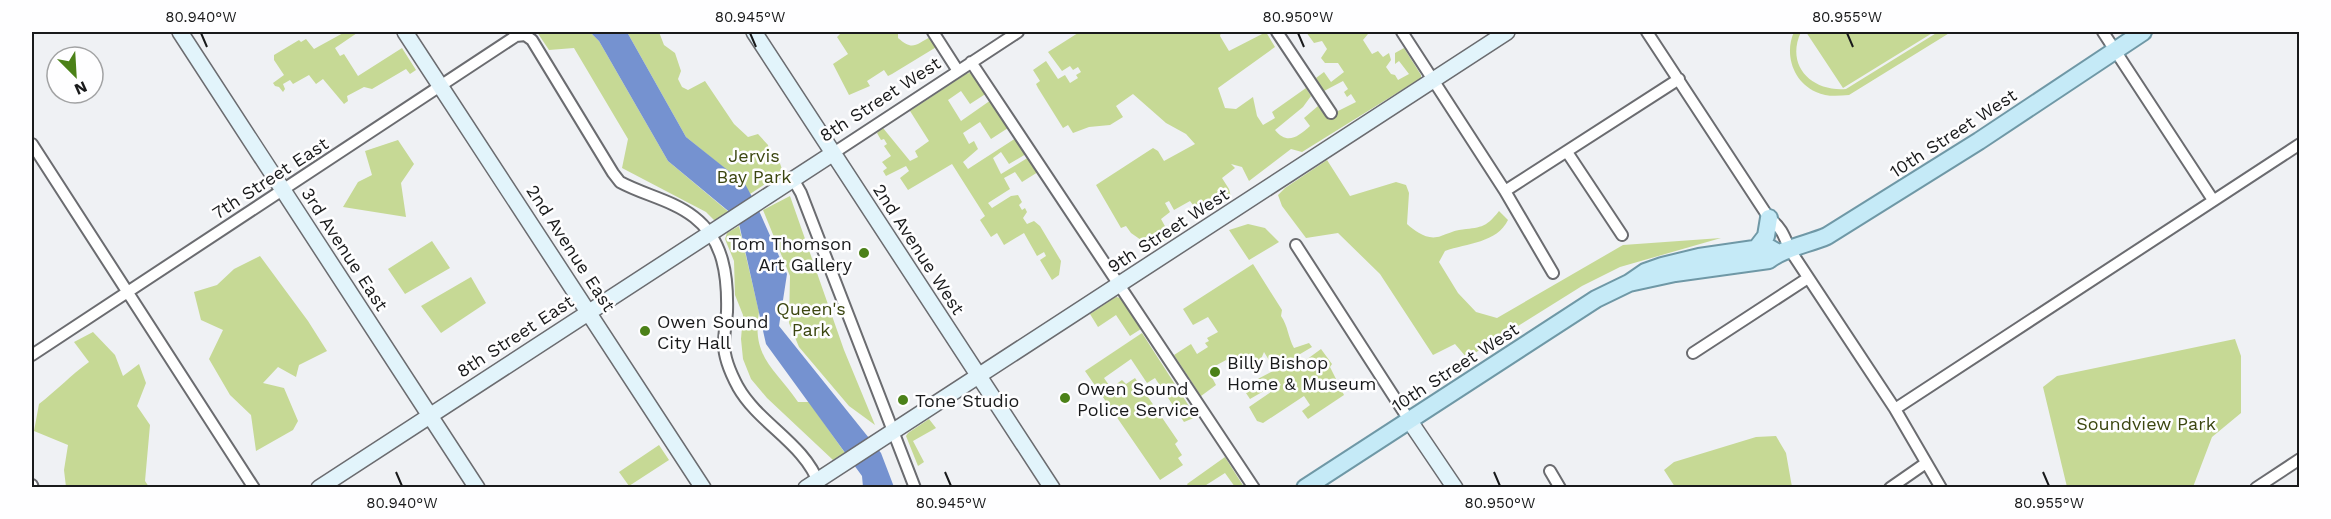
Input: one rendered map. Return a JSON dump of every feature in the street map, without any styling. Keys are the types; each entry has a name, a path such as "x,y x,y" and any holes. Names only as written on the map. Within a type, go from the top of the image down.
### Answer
{"main road":[{"name":"10th Street West","path":"1629,283 1675,273 1769,260 1784,251 1810,244 1846,226 2143,32"},
{"path":"1756,249 1766,236 1769,218"},
{"name":"10th Street West","path":"1305,488 1596,299 1629,283 1645,272 1681,261 1767,247 1784,251"}],"street":[{"name":"3rd Avenue East","path":"180,32 477,488"},
{"name":"2nd Avenue East","path":"405,32 703,488"},
{"name":"2nd Avenue West","path":"754,32 1052,488"},
{"path":"933,32 958,71"},
{"name":"8th Street West","path":"733,218 1017,32"},
{"path":"1278,32 1331,113"},
{"path":"1402,32 1504,191 1553,273"},
{"name":"9th Street West","path":"815,485 1507,32"},
{"path":"1647,32 1769,218 1782,232 1784,251 1808,278 1894,409 1941,488"},
{"path":"2103,32 2213,200"},
{"name":"7th Street East","path":"32,355 516,36 529,37 620,182 686,211 697,219 709,233"},
{"path":"971,62 1254,488"},
{"path":"1504,191 1679,79"},
{"path":"32,144 254,488"},
{"path":"1894,409 2300,144"},
{"path":"1567,152 1622,235"},
{"path":"793,179 801,193 889,435 915,488"},
{"name":"8th Street East","path":"319,488 733,218"},
{"path":"709,233 720,252 725,267 727,312 724,345 728,365 739,389 792,444 815,485"},
{"path":"1296,245 1455,488"},
{"path":"1693,353 1808,278"},
{"path":"2256,488 2300,459"},
{"path":"1890,488 1926,463"},
{"path":"1550,471 1560,488"}],"green space":[{"path":"345,32 357,33 335,48 340,56 344,54 358,76 402,48 416,70 410,74 406,69 372,89 364,87 347,96 348,101 344,104 323,79 316,84 309,75 293,84 290,80 283,84 285,89 283,92 275,86 273,83 284,75 274,60 274,55 299,40 301,42 306,39 314,49"},
{"path":"537,32 590,32 599,41 668,161 730,213 717,223 706,212 622,168 628,139 574,48 549,50"},
{"name":"Jervis Bay Park","path":"627,32 659,32 664,45 675,53 681,71 678,79 682,87 688,90 705,81 734,124 748,137 758,134 768,145 772,154 776,152 783,172 750,194 744,184 686,137"},
{"path":"839,32 898,32 898,38 911,45 918,44 932,36 938,46 888,76 884,70 867,81 870,86 849,95 833,64 848,54 837,37"},
{"path":"1081,32 1221,32 1220,36 1229,51 1266,32 1275,47 1218,88 1225,108 1236,109 1253,97 1257,116 1263,125 1275,118 1272,112 1306,88 1311,96 1303,107 1275,130 1279,135 1288,138 1297,136 1310,126 1304,118 1318,106 1326,117 1356,102 1351,94 1347,97 1344,92 1348,89 1343,81 1324,91 1316,78 1324,72 1331,82 1344,72 1338,63 1325,63 1321,58 1327,49 1322,41 1314,43 1306,32 1366,32 1368,34 1363,40 1372,54 1378,51 1383,57 1389,53 1391,60 1386,67 1398,80 1409,74 1399,61 1395,64 1395,53 1404,48 1421,78 1302,152 1291,149 1249,181 1242,167 1231,164 1235,168 1222,178 1231,197 1209,212 1199,213 1190,201 1174,210 1169,201 1165,203 1170,212 1161,219 1166,228 1176,222 1180,231 1152,247 1146,237 1141,240 1126,226 1121,228 1096,185 1153,148 1158,151 1164,161 1195,144 1186,134 1166,123 1133,94 1116,106 1123,117 1110,125 1089,127 1073,133 1068,125 1063,128 1038,88 1036,84 1040,81 1033,70 1046,61 1058,79 1065,75 1070,83 1078,78 1076,75 1081,72 1078,67 1073,70 1070,66 1062,71 1048,52 1078,33 1082,34"},
{"path":"1794,32 1801,32 1796,56 1805,74 1822,86 1846,89 1938,32 1951,32 1849,95 1836,96 1816,92 1801,82 1791,58 1791,40"},
{"path":"1806,32 1934,32 1843,88"},
{"path":"972,72 987,93 970,104 961,91 948,100 961,121 991,100 1008,128 991,139 980,122 963,133 969,144 974,141 978,149 963,162 968,169 1016,138 1026,154 1009,164 1001,152 993,158 1001,174 1029,157 1038,172 1022,182 1015,172 1004,178 1010,189 988,203 992,208 1011,196 1018,195 1022,202 1019,205 1027,212 1023,218 1027,224 1034,221 1040,226 1061,261 1059,275 1052,280 1040,260 1046,256 1044,252 1037,256 1024,233 1004,245 997,233 991,237 980,220 985,216 952,164 908,190 900,178 909,171 906,166 886,176 883,171 887,168 882,162 891,156 884,146 887,144 884,139 881,140 877,133 883,128 910,161 918,157 915,151 929,141 910,111"},
{"path":"398,140 414,164 401,183 406,217 343,207 358,182 372,175 365,151"},
{"path":"1327,160 1350,196 1396,182 1406,185 1409,193 1407,224 1427,237 1482,226 1499,211 1508,220 1503,228 1489,238 1445,251 1439,262 1458,293 1476,312 1497,318 1623,245 1721,238 1620,267 1582,286 1467,358 1455,344 1433,355 1380,274 1338,233 1306,238 1282,206 1278,195"},
{"name":"Queen's Park","path":"790,196 844,350 875,425 849,406 799,347 789,323 790,276 763,210"},
{"path":"1248,224 1265,228 1279,242 1249,260 1229,230"},
{"path":"739,226 759,312 757,328 762,352 798,402 809,402 845,453 833,460 767,398 751,379 743,359 741,339 743,315 735,295 734,261 725,239 727,233"},
{"path":"432,241 450,268 405,294 388,269"},
{"path":"260,256 327,351 299,365 296,377 278,367 263,383 284,388 298,421 293,430 256,451 251,415 230,395 209,359 223,330 201,320 194,292 217,285 234,269"},
{"path":"1253,264 1282,310 1281,316 1294,348 1309,343 1312,347 1290,360 1295,368 1321,349 1332,364 1330,367 1344,395 1308,419 1302,411 1310,405 1304,396 1263,423 1257,421 1249,407 1281,385 1277,379 1267,385 1269,388 1250,399 1246,393 1255,388 1252,382 1275,370 1264,352 1261,359 1244,368 1237,368 1233,360 1228,363 1226,360 1208,370 1216,385 1201,396 1174,355 1191,344 1197,354 1208,347 1205,343 1209,341 1207,338 1218,332 1208,317 1193,325 1183,309"},
{"path":"471,277 486,303 441,333 421,306"},
{"path":"1116,297 1121,298 1141,329 1130,336 1116,315 1098,327 1090,314"},
{"path":"93,332 115,355 123,376 139,364 146,383 137,406 150,425 145,481 149,487 66,487 64,470 68,445 34,431 39,404 89,362 74,342"},
{"path":"1142,333 1196,417 1184,422 1155,378 1147,383 1131,359 1104,378 1111,388 1122,380 1126,384 1135,378 1178,441 1175,444 1182,455 1178,458 1183,465 1160,480 1085,371"},
{"name":"Soundview Park","path":"2235,339 2241,356 2241,413 2212,437 2193,487 2067,487 2043,387 2057,376"},
{"path":"929,419 936,428 913,441 924,462 918,466 906,436"},
{"path":"1776,436 1786,453 1792,487 1675,487 1664,470 1674,462 1756,437"},
{"path":"659,445 669,460 629,486 619,472"},
{"path":"1225,457 1244,487 1235,487 1225,473 1203,487 1189,487 1187,484"}],"water":[{"path":"590,32 627,32 686,137 745,184 787,274 779,326 881,453 894,487 863,487 862,476 766,344 738,219 668,161 599,41"}],"place":[{"name":"Tom Thomson Art Gallery","path":"864,253"},
{"name":"Owen Sound City Hall","path":"645,331"},
{"name":"Billy Bishop Home & Museum","path":"1215,372"},
{"name":"Owen Sound Police Service","path":"1065,398"},
{"name":"Tone Studio","path":"903,400"}]}
